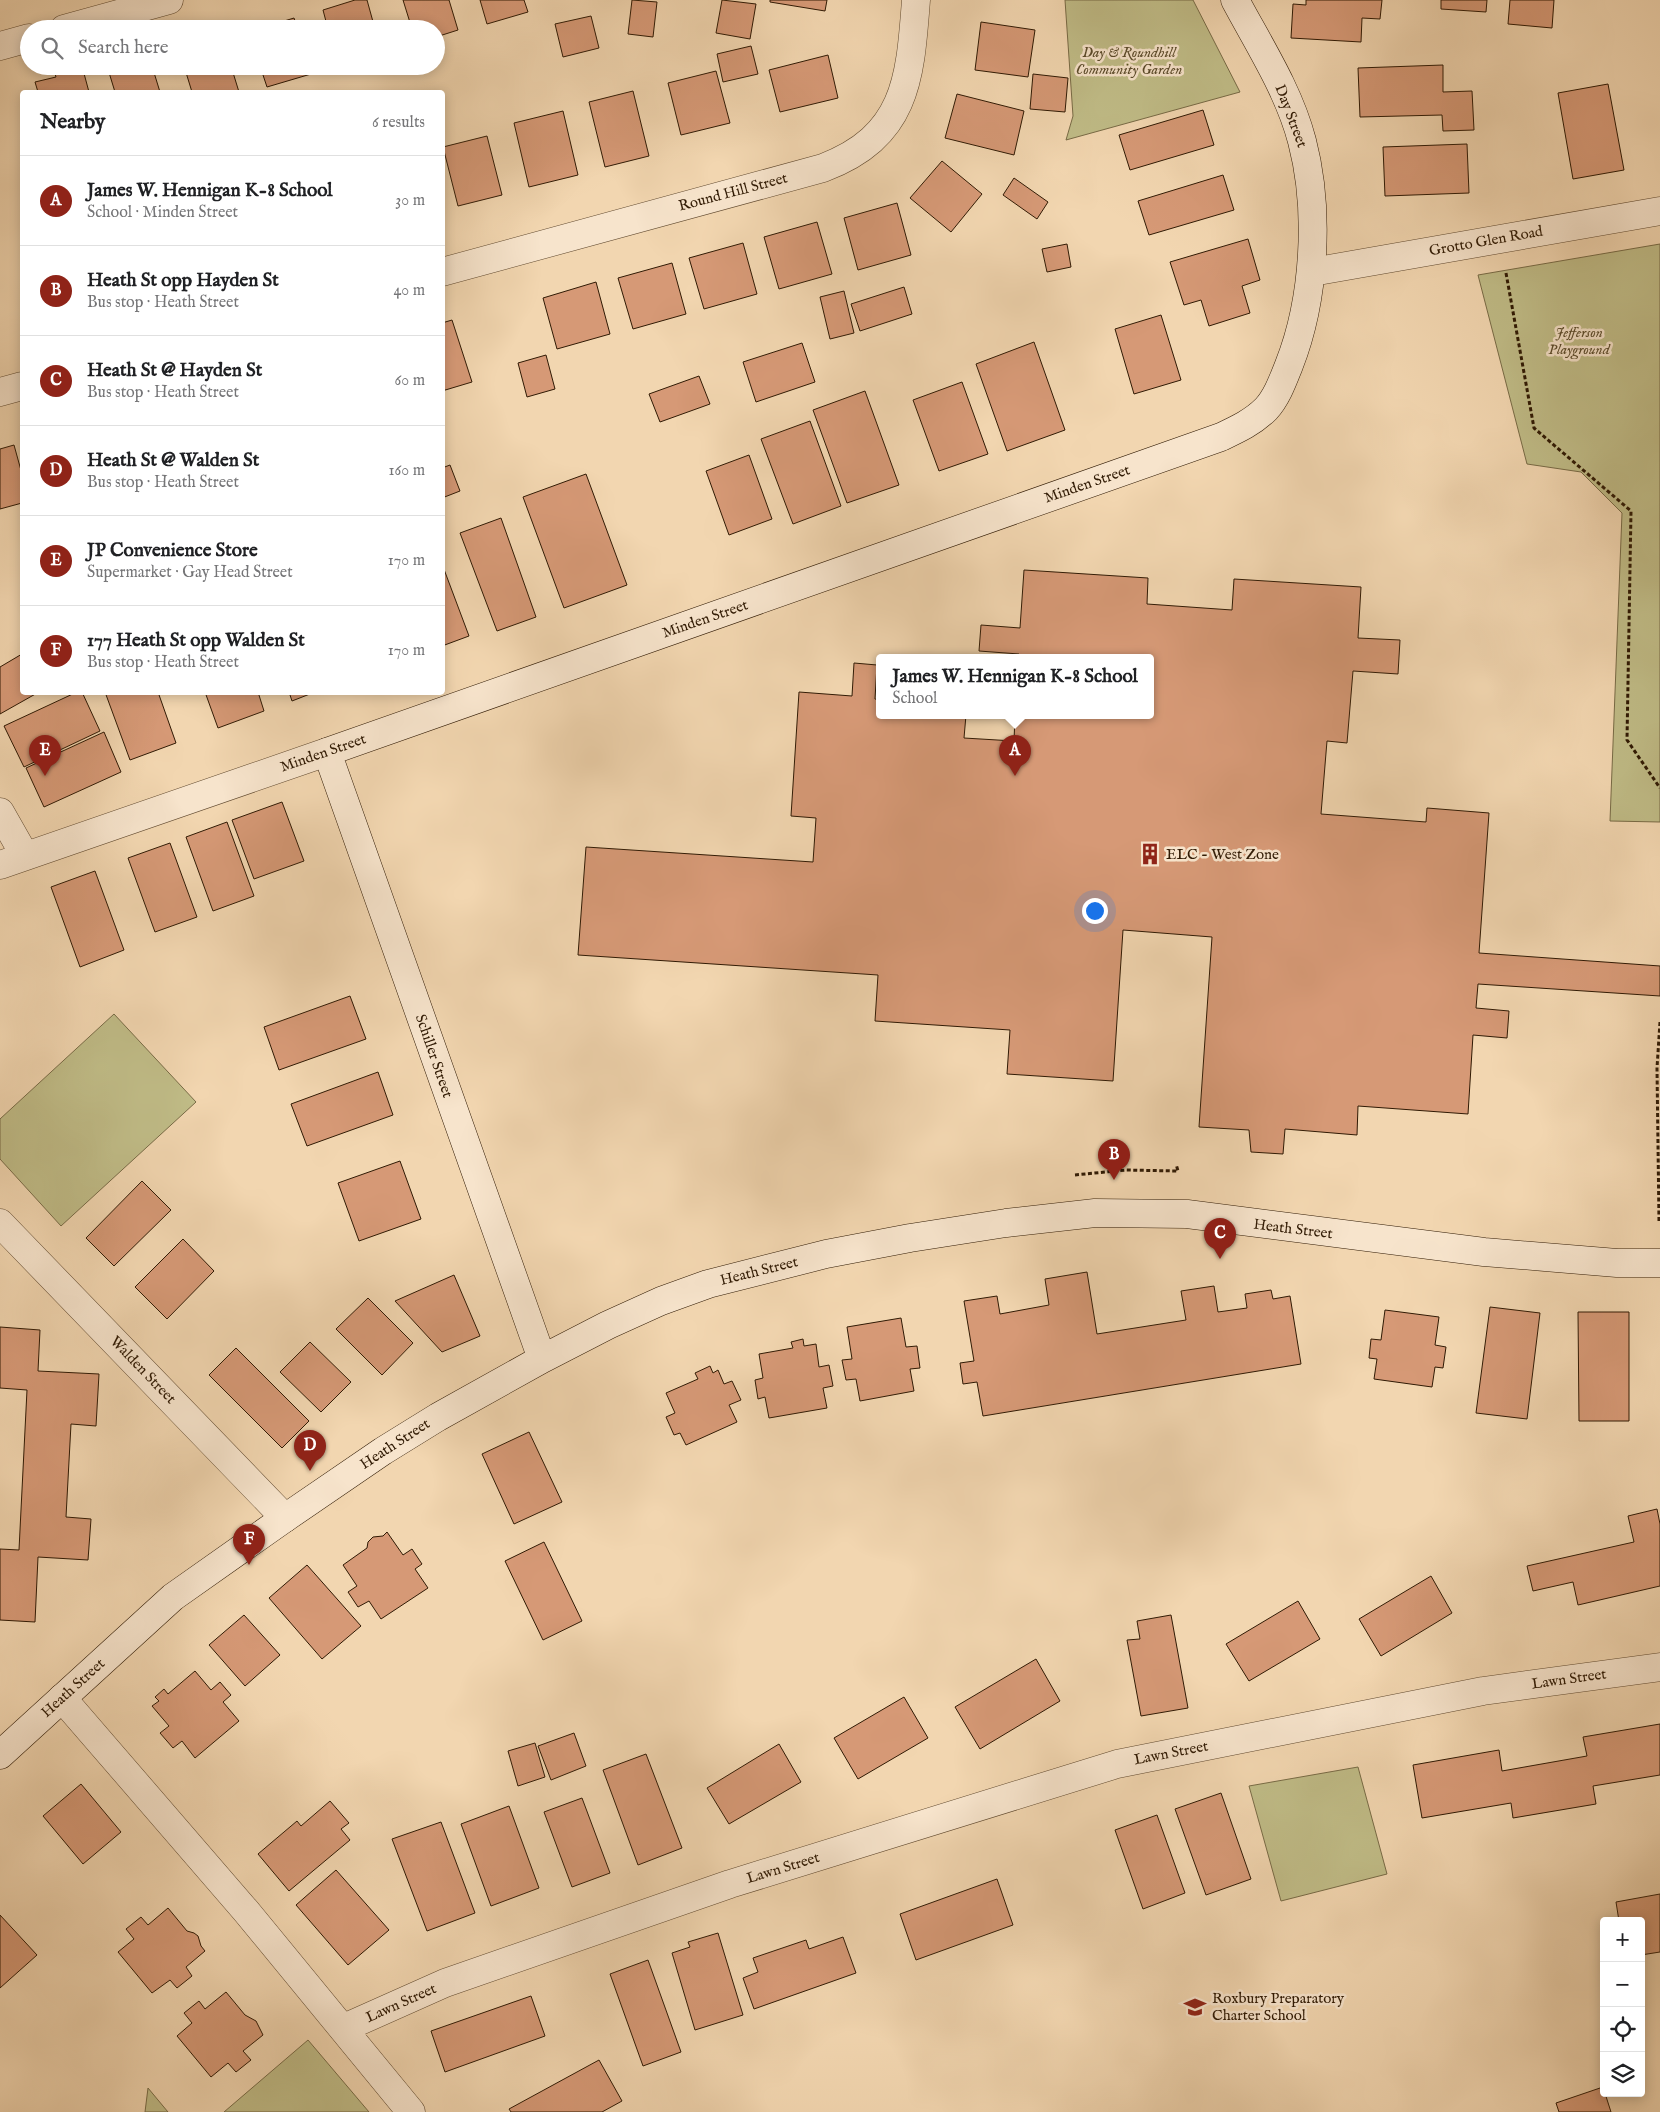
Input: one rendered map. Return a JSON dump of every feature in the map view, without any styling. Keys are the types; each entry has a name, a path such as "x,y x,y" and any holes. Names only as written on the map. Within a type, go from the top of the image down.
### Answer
{"street":[{"path":"97,20 169,0"},
{"name":"Round Hill Street","path":"445,271 823,168 842,161 856,152 882,129 901,100 911,62 916,0"},
{"name":"Day Street","path":"1235,0 1281,88 1302,140 1310,195 1312,272"},
{"path":"0,46 20,40"},
{"name":"Grotto Glen Road","path":"1312,272 1660,211"},
{"name":"Minden Street","path":"0,865 327,752 1240,428 1255,419 1268,407 1285,375 1303,322 1312,272"},
{"path":"0,392 20,387"},
{"name":"Schiller Street","path":"327,752 542,1359"},
{"path":"0,812 25,856"},
{"name":"Heath Street","path":"0,1755 173,1598 285,1518 392,1446 542,1359 608,1325 661,1301 708,1284 826,1254 910,1238 1006,1223 1095,1213 1187,1214 1484,1252 1617,1263 1660,1263"},
{"name":"Walden Street","path":"0,1223 285,1518"},
{"name":"Lawn Street","path":"344,2028 445,1983 730,1884 1117,1764 1483,1691 1660,1667"},
{"path":"62,1698 246,1911 344,2028 411,2112"}],"path":[{"path":"1504,265 1534,428 1631,511 1627,740 1660,788"},
{"path":"1659,1221 1657,1068 1660,1022"},
{"path":"1075,1175 1126,1170 1178,1171 1176,1164"}],"green space":[{"name":"Day & Roundhill Community Garden","path":"1065,0 1193,0 1240,92 1066,140 1073,116"},
{"name":"Jefferson Playground","path":"1660,244 1660,822 1610,821 1622,513 1581,472 1527,464 1478,275"},
{"path":"114,1014 196,1102 61,1226 0,1159 0,1119"},
{"path":"1358,1767 1387,1874 1281,1901 1249,1786"},
{"path":"308,2040 369,2112 224,2112"},
{"path":"148,2088 168,2112 145,2112"}],"building":[{"path":"355,0 367,0 373,20 326,20 323,10"},
{"path":"403,0 449,0 458,30 445,34 445,20 409,20"},
{"path":"480,0 524,0 528,12 487,24"},
{"path":"632,0 657,2 653,37 628,34"},
{"path":"722,0 756,4 750,39 716,33"},
{"path":"770,0 827,0 825,11 770,2"},
{"path":"1306,0 1382,0 1380,19 1362,18 1361,42 1291,38 1293,4 1306,5"},
{"path":"1441,0 1487,0 1486,12 1441,9"},
{"path":"1510,0 1554,0 1552,28 1508,24"},
{"path":"591,16 599,48 563,57 555,24"},
{"path":"981,22 1035,30 1028,77 975,70"},
{"path":"751,46 758,74 723,82 717,54"},
{"path":"828,55 838,98 780,112 769,70"},
{"path":"1443,65 1443,92 1472,91 1474,130 1443,131 1442,115 1360,117 1358,68"},
{"path":"716,71 730,123 681,135 668,83"},
{"path":"1033,74 1068,78 1065,112 1030,109"},
{"path":"55,75 84,75 88,90 37,90 35,82 56,77"},
{"path":"110,75 155,75 159,90 114,90"},
{"path":"187,75 234,75 238,90 191,90"},
{"path":"263,75 308,75 267,87"},
{"path":"1608,84 1624,170 1573,179 1558,93"},
{"path":"633,91 649,156 605,167 589,102"},
{"path":"957,94 1024,111 1014,155 945,138"},
{"path":"1203,110 1214,145 1130,170 1119,135"},
{"path":"563,111 578,175 529,187 514,123"},
{"path":"487,136 502,195 458,206 445,155 445,146"},
{"path":"1467,144 1469,193 1385,196 1383,147"},
{"path":"942,161 982,194 951,232 910,198"},
{"path":"1223,175 1234,210 1149,235 1138,201"},
{"path":"1014,178 1048,202 1037,219 1003,195"},
{"path":"897,203 911,255 858,270 844,218"},
{"path":"817,222 832,274 779,289 764,237"},
{"path":"1248,239 1260,280 1242,286 1250,313 1209,326 1201,300 1184,305 1170,262"},
{"path":"743,243 757,294 704,309 689,258"},
{"path":"1067,244 1071,267 1047,272 1042,249"},
{"path":"672,263 686,314 633,329 618,278"},
{"path":"596,282 610,334 557,349 543,298"},
{"path":"904,287 912,314 860,331 851,304"},
{"path":"844,291 854,333 830,339 820,297"},
{"path":"1161,315 1181,380 1134,394 1115,329"},
{"path":"452,320 472,382 445,390 445,322"},
{"path":"1034,342 1065,430 1007,451 976,364"},
{"path":"802,343 815,382 756,402 743,362"},
{"path":"546,355 555,389 527,397 518,363"},
{"path":"699,376 710,404 660,422 649,394"},
{"path":"962,382 988,454 939,471 913,400"},
{"path":"865,391 899,485 847,503 813,410"},
{"path":"810,421 841,506 793,524 761,439"},
{"path":"14,445 20,467 20,504 0,509 0,449"},
{"path":"749,455 772,519 729,535 706,471"},
{"path":"450,465 460,491 445,497 445,467"},
{"path":"586,474 627,585 564,608 523,497"},
{"path":"501,518 536,617 497,631 460,533"},
{"name":"ELC - West Zone","path":"1024,570 1148,578 1147,604 1232,610 1234,579 1361,587 1358,638 1400,640 1398,674 1353,671 1347,743 1327,741 1321,814 1426,822 1427,808 1489,813 1479,953 1660,966 1660,996 1478,984 1476,1008 1509,1011 1507,1038 1473,1035 1468,1114 1358,1106 1357,1135 1285,1129 1283,1154 1251,1152 1249,1130 1199,1127 1212,937 1123,930 1113,1081 1007,1074 1010,1030 875,1021 878,975 578,955 586,847 813,862 816,818 791,816 799,692 852,696 854,663 876,665 876,719 966,719 964,738 1014,741 1015,719 1154,719 1154,654 1019,654 979,651 981,625 1020,628"},
{"path":"445,572 469,636 445,645"},
{"path":"20,655 20,695 34,695 0,714 0,667"},
{"path":"71,695 83,695 100,731 24,767 4,726"},
{"path":"106,695 159,695 176,743 130,760"},
{"path":"206,695 259,695 264,711 218,728"},
{"path":"290,695 307,695 292,701"},
{"path":"104,732 121,772 44,807 26,768"},
{"path":"282,802 304,861 254,879 232,820"},
{"path":"227,822 254,896 213,911 186,837"},
{"path":"170,843 197,917 155,932 128,858"},
{"path":"95,871 124,950 80,967 51,887"},
{"path":"350,996 366,1039 279,1070 264,1027"},
{"path":"378,1072 393,1115 307,1146 291,1104"},
{"path":"400,1161 421,1219 359,1241 338,1183"},
{"path":"142,1181 171,1210 114,1266 86,1238"},
{"path":"183,1239 214,1271 167,1319 135,1287"},
{"path":"1087,1272 1097,1334 1186,1320 1181,1291 1214,1286 1218,1312 1247,1308 1245,1294 1271,1290 1273,1299 1290,1296 1301,1364 983,1416 977,1382 963,1384 960,1363 974,1361 964,1301 997,1296 1000,1314 1049,1305 1045,1279"},
{"path":"454,1275 480,1336 442,1352 395,1301"},
{"path":"368,1298 413,1343 382,1375 336,1329"},
{"path":"1490,1307 1540,1313 1527,1419 1476,1413"},
{"path":"1385,1310 1439,1317 1435,1345 1446,1347 1443,1368 1435,1367 1432,1387 1374,1379 1377,1359 1369,1358 1371,1339 1381,1340"},
{"path":"1578,1312 1629,1312 1629,1421 1579,1421"},
{"path":"901,1318 906,1347 917,1346 920,1368 910,1369 914,1391 860,1401 856,1379 846,1380 842,1360 852,1359 847,1327"},
{"path":"0,1327 40,1330 38,1371 99,1374 96,1426 71,1424 66,1517 91,1519 88,1560 38,1557 35,1622 0,1620 0,1549 19,1550 27,1390 0,1388"},
{"path":"803,1339 804,1346 816,1344 819,1367 829,1365 833,1386 823,1388 827,1408 769,1418 765,1397 758,1399 755,1380 763,1378 759,1354 793,1348 791,1342"},
{"path":"310,1342 351,1382 321,1412 280,1372"},
{"path":"236,1348 309,1421 282,1448 209,1375"},
{"path":"710,1366 713,1373 718,1370 724,1384 732,1381 741,1400 729,1405 737,1422 686,1445 680,1433 674,1435 666,1417 675,1413 666,1393 698,1379 695,1373"},
{"path":"529,1432 562,1502 514,1524 482,1454"},
{"path":"1657,1509 1660,1524 1660,1586 1578,1605 1573,1582 1533,1591 1527,1566 1634,1542 1628,1516"},
{"path":"387,1532 403,1555 412,1549 422,1564 415,1569 428,1588 381,1619 369,1601 358,1607 348,1592 357,1586 343,1565 367,1548 368,1542 373,1537 383,1536"},
{"path":"544,1542 582,1621 543,1640 505,1561"},
{"path":"307,1565 361,1626 322,1659 269,1598"},
{"path":"1431,1576 1452,1613 1381,1656 1359,1619"},
{"path":"1298,1601 1320,1639 1249,1681 1226,1644"},
{"path":"244,1615 280,1655 245,1686 209,1645"},
{"path":"1171,1615 1188,1708 1141,1716 1127,1640 1140,1639 1137,1621"},
{"path":"1036,1659 1060,1701 980,1749 955,1707"},
{"path":"195,1671 211,1690 220,1682 231,1695 223,1702 239,1721 195,1758 182,1741 173,1748 160,1733 169,1726 152,1706 159,1701 155,1697 164,1689 168,1694"},
{"path":"904,1697 928,1738 858,1779 834,1738"},
{"path":"1660,1724 1660,1775 1593,1786 1596,1804 1513,1818 1511,1803 1422,1818 1413,1765 1499,1750 1502,1771 1587,1756 1583,1737"},
{"path":"574,1733 586,1766 551,1780 538,1746"},
{"path":"535,1743 545,1777 518,1786 508,1751"},
{"path":"779,1744 801,1782 729,1824 707,1788"},
{"path":"646,1754 682,1848 638,1865 603,1770"},
{"path":"81,1784 121,1832 83,1864 43,1816"},
{"path":"1221,1793 1251,1879 1206,1895 1175,1809"},
{"path":"582,1798 610,1873 572,1887 544,1812"},
{"path":"330,1801 349,1823 341,1829 350,1840 289,1891 258,1854 297,1821 301,1826"},
{"path":"509,1806 539,1888 491,1906 461,1824"},
{"path":"1157,1815 1185,1893 1143,1909 1115,1830"},
{"path":"441,1822 475,1913 427,1931 392,1839"},
{"path":"336,1870 389,1930 348,1965 296,1905"},
{"path":"997,1879 1013,1925 916,1960 900,1914"},
{"path":"1660,1894 1660,1952 1645,1954 1645,1917 1618,1917 1616,1902"},
{"path":"168,1908 187,1931 198,1936 201,1946 205,1951 186,1967 192,1976 177,1988 170,1980 152,1993 118,1952 134,1939 126,1929 141,1917 148,1925"},
{"path":"0,1915 37,1955 0,1988"},
{"path":"718,1933 743,2015 695,2030 672,1953 690,1947 688,1942"},
{"path":"843,1937 856,1973 754,2009 743,1978 758,1972 753,1958 806,1940 809,1949"},
{"path":"648,1960 681,2052 643,2066 610,1974"},
{"path":"226,1992 245,2015 256,2021 263,2035 243,2051 251,2060 236,2072 228,2063 211,2077 177,2036 192,2023 184,2013 199,2001 205,2009"},
{"path":"531,1996 545,2036 445,2072 431,2031"},
{"path":"599,2060 622,2101 602,2112 511,2112 509,2109"},
{"path":"1600,2088 1600,2097 1606,2097 1611,2112 1559,2112 1556,2103"}],"place":[{"name":"JP Convenience Store","path":"45,776"},
{"name":"James W. Hennigan K-8 School","path":"1015,776"},
{"name":"ELC - West Zone","path":"1150,854"},
{"name":"Heath St opp Hayden St","path":"1114,1180"},
{"name":"Heath St @ Hayden St","path":"1220,1259"},
{"name":"Heath St @ Walden St","path":"310,1471"},
{"name":"177 Heath St opp Walden St","path":"249,1565"},
{"name":"Roxbury Preparatory Charter School","path":"1195,2007"}]}
